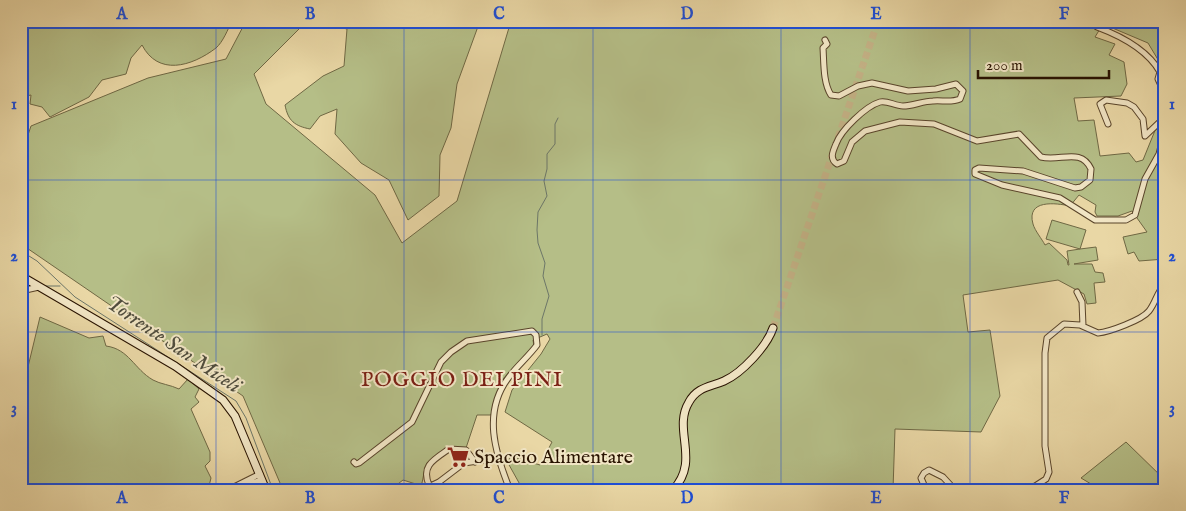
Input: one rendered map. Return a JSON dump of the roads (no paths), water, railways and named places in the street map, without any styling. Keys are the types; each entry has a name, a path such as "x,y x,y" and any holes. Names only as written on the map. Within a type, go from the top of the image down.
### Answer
{"street":[{"path":"1097,27 1132,44 1148,55 1160,72 1158,79 1165,94"},
{"path":"825,40 827,44 823,48 823,54 828,89 831,95 839,96 858,86 872,83 908,91 936,89 956,84 963,91 960,99 951,102 935,101 903,106 883,102 875,104 856,119 839,138 832,156 833,161 837,164 844,161 852,142 865,131 894,123 934,124 977,141 1019,134 1042,157 1076,156 1085,160 1091,169 1090,180 1081,187 1075,188 1023,171 980,168 975,170 974,174 1002,185 1064,199 1095,220 1126,220 1135,214 1145,179 1159,154 1165,130"},
{"path":"1108,124 1100,104 1106,100 1127,103 1134,107 1143,118 1146,136 1165,117"},
{"path":"21,276 188,374 223,400 235,416 263,482"},
{"path":"1029,490 1046,479 1049,472 1045,446 1046,341 1051,334 1063,325 1083,326 1095,333 1144,316 1150,309 1157,292 1165,284"},
{"path":"21,291 40,287"},
{"path":"1076,292 1082,302 1083,326"},
{"path":"673,490 686,469 684,418 689,401 701,389 726,380 734,374 764,346 774,328"},
{"path":"354,462 356,464 359,463 412,422 441,362 451,352 467,341 532,331 536,335 537,346 502,386 492,419 498,458 510,490"},
{"path":"429,485 425,476 426,470 449,450 466,450 475,462"},
{"path":"422,490 429,485 439,482 464,464 498,458"},
{"path":"929,490 921,480 923,475 929,470 943,477 955,490"},
{"path":"239,487 252,487 263,482"},
{"path":"228,490 263,482"}],"waterway":[{"path":"542,335 542,319 549,296 543,276 545,263 538,243 538,212 547,196 544,181 547,169 547,154 555,144 555,124 558,118"},
{"name":"Torrente San Miceli","path":"21,251 37,261 75,297 236,401 246,418 273,490"},
{"path":"44,286 60,286"}],"tunnel":[{"path":"838,138 878,21"},
{"path":"773,328 833,153"}],"place":[{"name":"Spaccio Alimentare","path":"458,457"}],"district":[{"name":"POGGIO DEI PINI","path":"462,380"}]}
